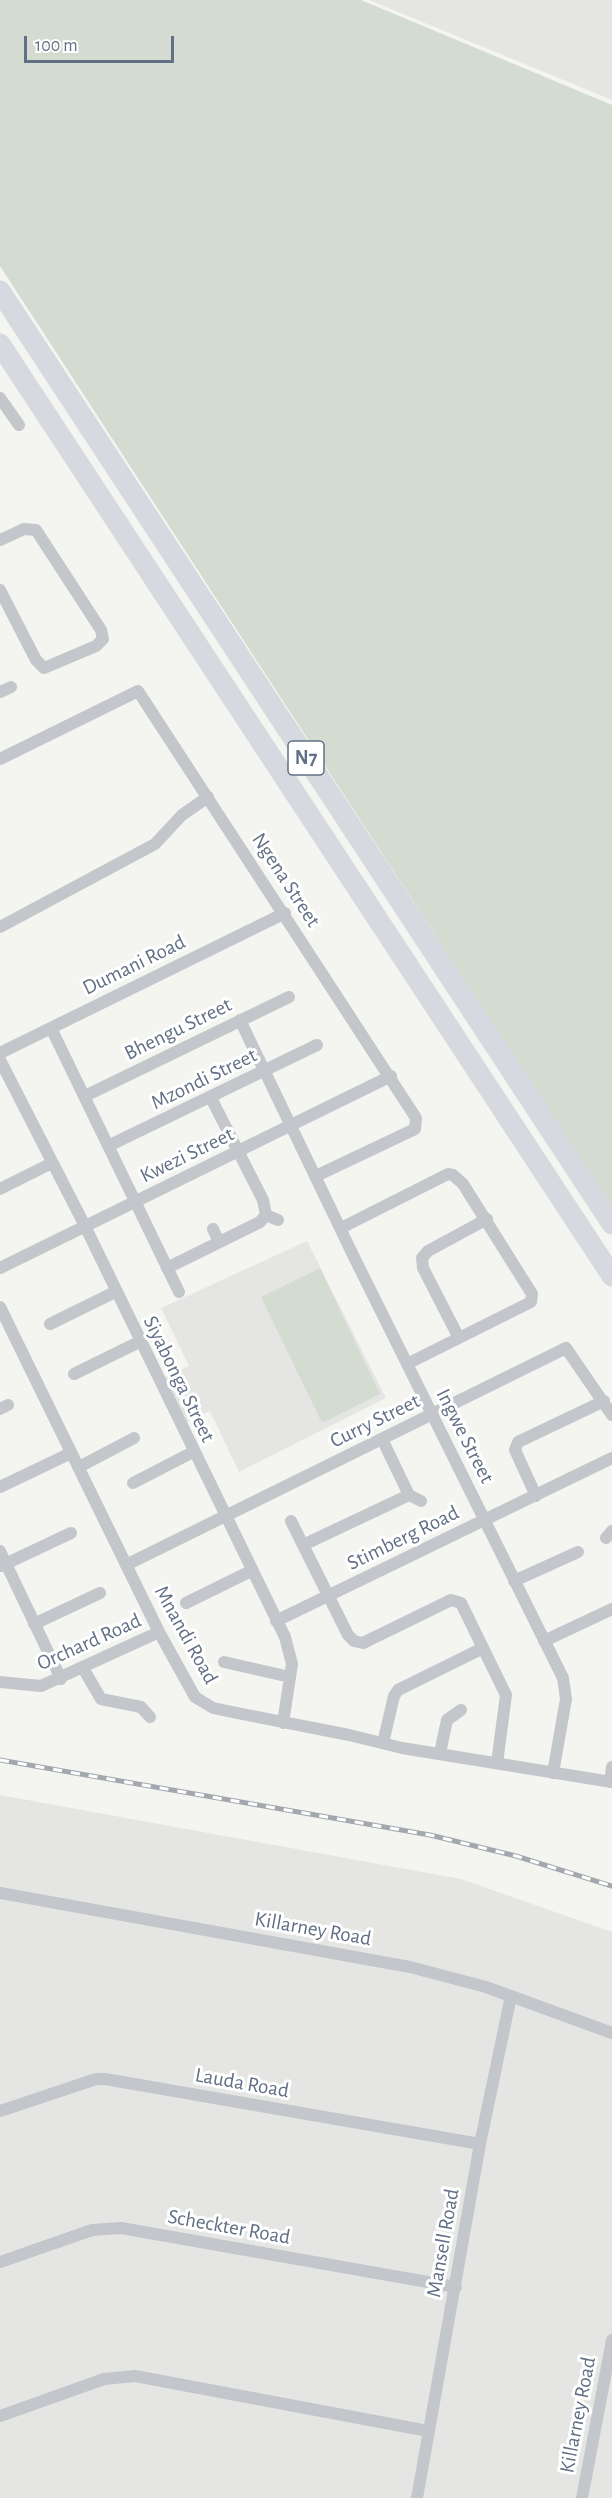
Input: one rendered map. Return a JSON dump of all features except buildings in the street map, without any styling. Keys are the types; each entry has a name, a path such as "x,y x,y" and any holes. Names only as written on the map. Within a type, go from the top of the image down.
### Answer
{"highway":[{"name":"N7","path":"0,291 612,1224"},
{"name":"N7","path":"0,344 612,1276"}],"street":[{"path":"0,398 19,425"},
{"path":"0,540 24,529 36,530 103,639 96,646 44,668 36,660 0,590"},
{"name":"Ngena Street","path":"0,759 138,691 414,1112 417,1121 415,1129 316,1176"},
{"path":"0,927 155,844 182,815 208,797"},
{"name":"Dumani Road","path":"0,1053 285,913"},
{"name":"Bhengu Street","path":"85,1096 289,997"},
{"name":"Ingwe Street","path":"240,1020 340,1228 563,1678 566,1691 553,1773"},
{"path":"51,1028 179,1292"},
{"name":"Mzondi Street","path":"108,1146 317,1045"},
{"name":"Siyabonga Street","path":"0,1060 85,1227 290,1650 290,1677 283,1723"},
{"name":"Kwezi Street","path":"0,1268 391,1076"},
{"path":"167,1268 260,1222 266,1215 266,1207 211,1098"},
{"path":"0,1189 52,1163"},
{"path":"340,1228 448,1174 463,1184 533,1297 527,1304 407,1364"},
{"path":"266,1215 278,1220"},
{"path":"459,1338 423,1268 422,1258 428,1251 487,1220"},
{"path":"213,1229 219,1242"},
{"path":"50,1324 115,1292"},
{"name":"Mnandi Road","path":"0,1307 159,1632 195,1697 213,1708 283,1723 383,1743 611,1782"},
{"path":"74,1374 139,1342"},
{"name":"Curry Street","path":"126,1564 566,1348 612,1415"},
{"path":"536,1496 515,1450 518,1442 604,1401"},
{"path":"79,1467 134,1438"},
{"path":"382,1439 409,1495 421,1501"},
{"path":"133,1483 193,1452"},
{"path":"0,1487 71,1453"},
{"name":"Stimberg Road","path":"276,1621 612,1458"},
{"path":"303,1545 409,1495"},
{"path":"291,1521 350,1640 358,1643 451,1600 458,1601 507,1699 498,1763"},
{"path":"3,1565 71,1533"},
{"path":"0,1551 3,1565 61,1679"},
{"path":"514,1581 579,1552"},
{"path":"186,1603 251,1571"},
{"path":"34,1624 100,1593"},
{"path":"544,1641 612,1609"},
{"name":"Orchard Road","path":"0,1683 33,1687 61,1679 159,1632"},
{"path":"383,1743 394,1696 398,1690 483,1648"},
{"path":"224,1662 290,1677"},
{"path":"82,1668 101,1699 141,1707 150,1717"},
{"path":"440,1753 447,1720 461,1710"},
{"path":"611,1782 612,1767"},
{"name":"Killarney Road","path":"0,1893 410,1967 511,1996 612,2033"},
{"name":"Mansell Road","path":"417,2498 480,2144 511,1996"},
{"name":"Lauda Road","path":"0,2111 96,2079 105,2079 480,2144"},
{"name":"Scheckter Road","path":"0,2262 92,2230 121,2228 456,2287"},
{"name":"Killarney Road","path":"582,2498 612,2340"},
{"path":"0,2416 104,2379 135,2376 428,2431"}],"shaded area":[{"path":"0,0 361,0 612,105 612,1207 0,266"},
{"path":"369,0 612,0 612,100"},
{"path":"307,1241 386,1398 239,1472 210,1411 187,1422 165,1377 189,1366 161,1308"},
{"path":"320,1268 380,1394 322,1423 261,1297"},
{"path":"0,1795 461,1879 612,1932 612,2498 0,2498"}],"railway":[{"path":"0,1760 430,1835 516,1856 612,1886"}]}
